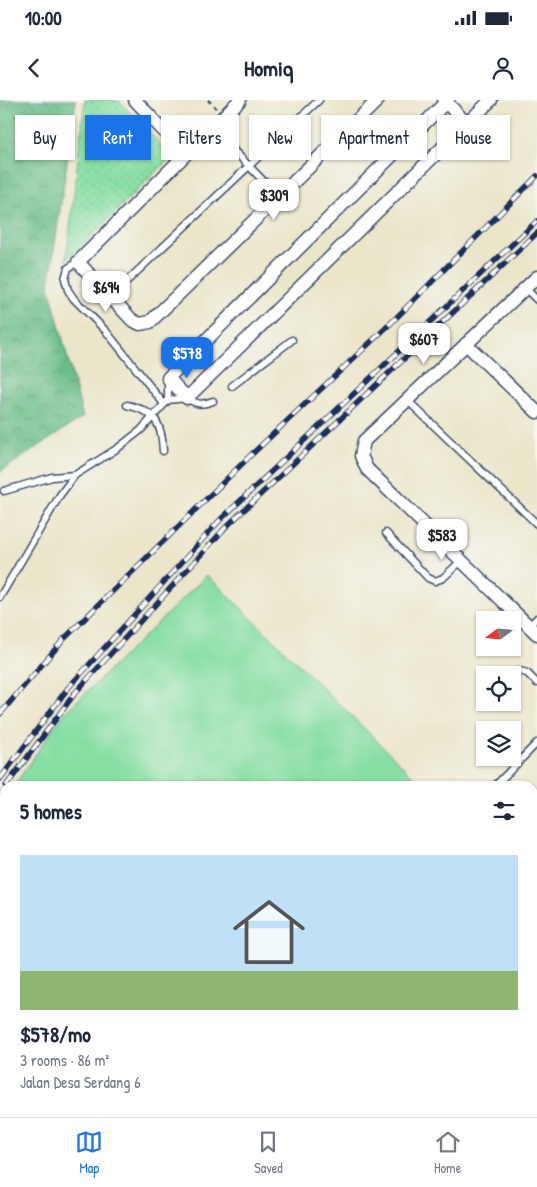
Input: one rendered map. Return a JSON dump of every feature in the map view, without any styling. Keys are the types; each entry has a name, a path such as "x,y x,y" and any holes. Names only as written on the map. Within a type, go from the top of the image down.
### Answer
{"street":[{"path":"135,100 161,128"},
{"path":"225,115 240,100"},
{"path":"179,160 78,262 132,320 140,324 150,322 378,100"},
{"path":"475,115 491,100"},
{"path":"437,152 186,398 168,378 446,101 458,115"},
{"path":"534,626 461,561 366,468 361,456 364,441 537,277"},
{"path":"466,344 537,412"}],"lane":[{"path":"110,297 319,100"},
{"path":"239,156 279,198"},
{"path":"78,262 68,268 65,279 68,290 74,299 106,331 166,402"},
{"path":"525,288 537,300"},
{"path":"232,386 292,340"},
{"path":"0,597 60,495 75,475 118,448 153,418 166,402 168,378"},
{"path":"166,402 186,398 194,403 203,405 213,401"},
{"path":"407,400 537,524"},
{"path":"126,405 138,407 153,418 160,427 163,451"},
{"path":"4,491 52,477 75,475"},
{"path":"386,533 428,578 435,580 443,578 461,561"},
{"path":"521,671 527,673 537,683"},
{"path":"500,781 537,743"}],"green space":[{"path":"0,100 76,100 74,115 15,115 15,160 67,160 49,286 83,417 0,472"},
{"path":"85,100 118,100 132,115 85,115 85,160 151,160 151,134 161,145 161,160 168,160 66,261"},
{"path":"207,575 418,781 17,781 62,716"}],"railway":[{"path":"0,714 64,639 251,455 391,323 537,176"},
{"path":"0,779 68,688 220,520 537,221"},
{"path":"10,781 75,693 226,527 537,233"}]}
